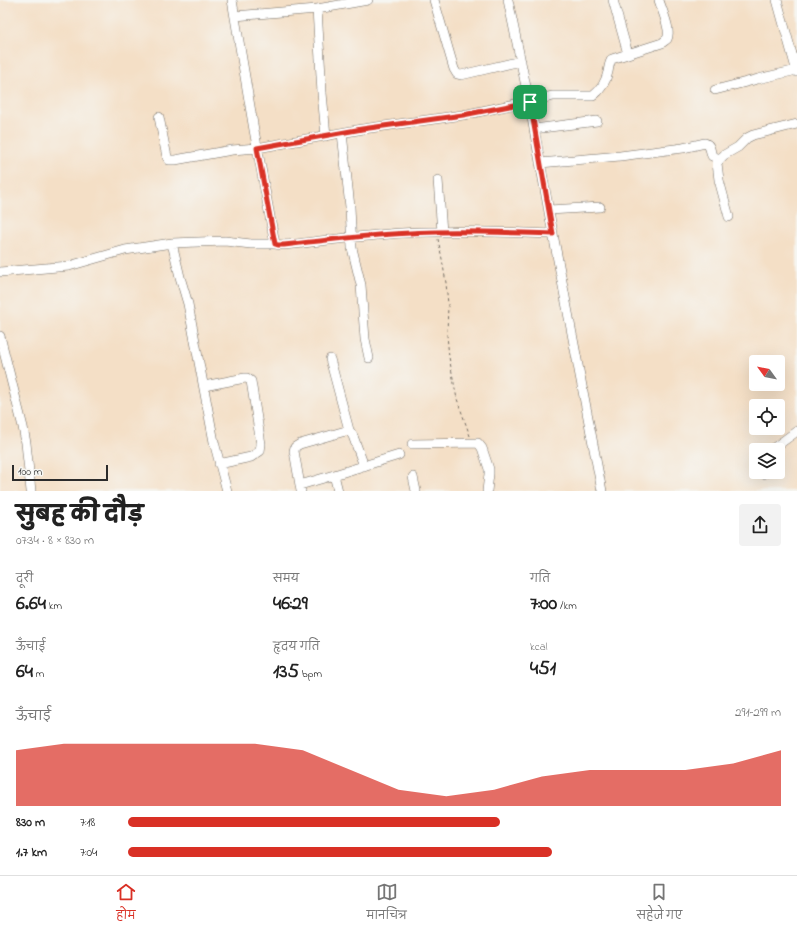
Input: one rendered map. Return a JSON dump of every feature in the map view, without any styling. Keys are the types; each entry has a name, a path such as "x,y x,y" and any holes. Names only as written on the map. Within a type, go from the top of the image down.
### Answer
{"street":[{"path":"232,0 275,244"},
{"path":"235,16 317,9 368,0"},
{"path":"434,0 454,69 457,74 461,75 521,61"},
{"path":"508,0 530,102 553,234 602,491"},
{"path":"613,0 628,54"},
{"path":"159,117 167,157 171,160 205,156 232,150 257,148 362,129 463,115 553,96 593,96 604,84 612,59 662,43 667,38 667,26 658,0"},
{"path":"715,90 797,71 777,0"},
{"path":"317,9 326,136"},
{"path":"534,129 597,121"},
{"path":"729,217 717,168 720,158 738,147 753,135 797,124"},
{"path":"342,133 350,207 352,248 361,285 365,339 369,358"},
{"path":"540,163 620,156 683,148 705,143 708,144 712,156 720,158"},
{"path":"438,180 439,232"},
{"path":"549,210 600,207"},
{"path":"0,272 68,266 125,250 172,243 225,241 251,244 284,245 402,233 439,232 553,234"},
{"path":"172,243 188,304 214,442 226,491"},
{"path":"0,336 23,427 31,491"},
{"path":"330,359 349,430 353,436 364,466"},
{"path":"204,386 245,378 248,378 251,381 261,444 260,451 251,457 219,464"},
{"path":"349,430 300,444 295,447 294,453 301,488 334,475 399,455"},
{"path":"781,443 797,431"},
{"path":"412,444 477,442 480,444 488,464 489,474 487,491"},
{"path":"334,475 338,491"},
{"path":"412,477 416,491"}],"path":[{"path":"439,232 448,304 447,336 449,357 457,399 472,442"}],"route":[{"path":"530,102 553,234 475,232 402,233 338,238 284,245 275,244 257,148 362,129 463,115 530,102"}]}
